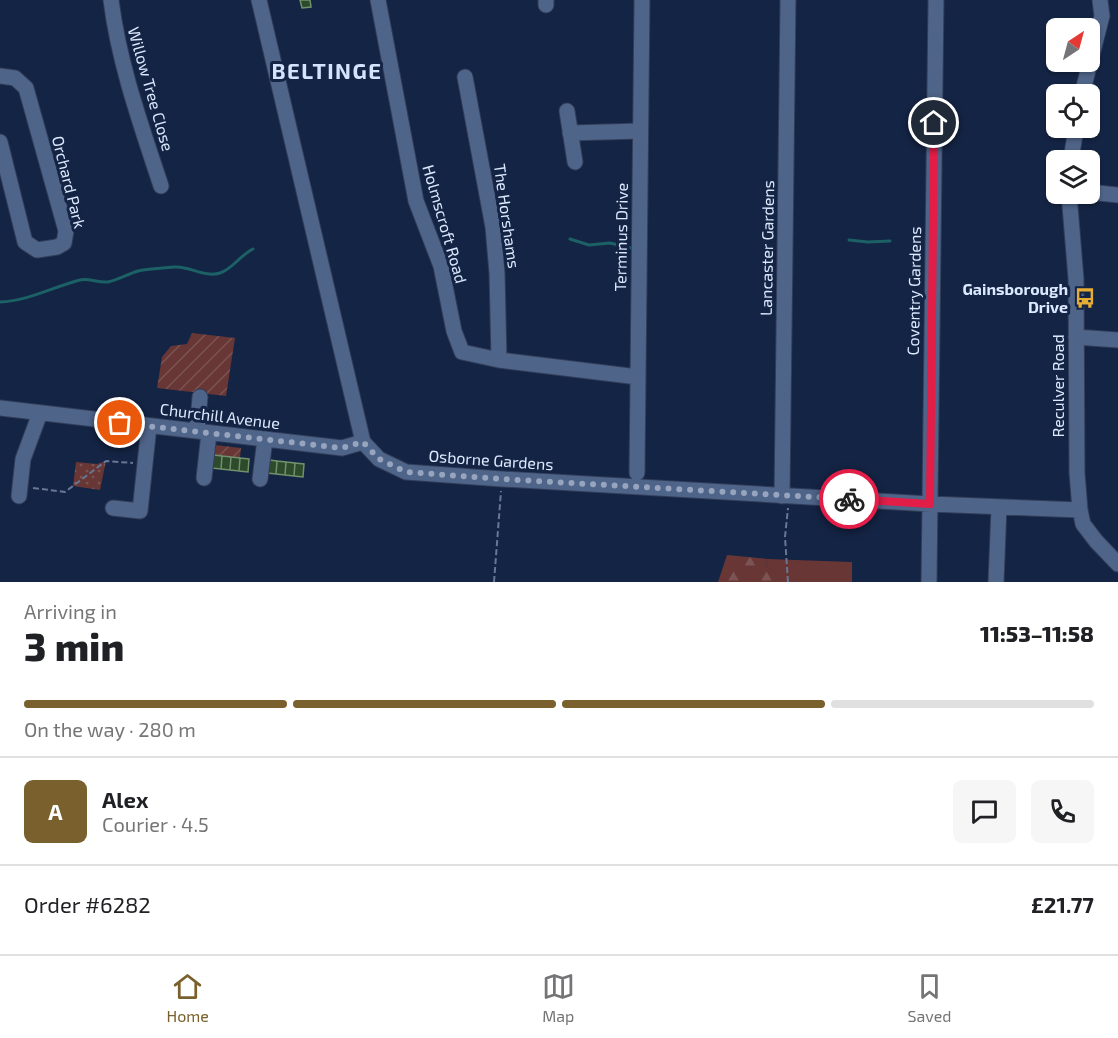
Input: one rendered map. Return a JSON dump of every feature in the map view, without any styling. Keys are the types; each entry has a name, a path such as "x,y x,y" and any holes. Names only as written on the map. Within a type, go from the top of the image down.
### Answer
{"street":[{"name":"Willow Tree Close","path":"111,0 116,36 137,114 161,186"},
{"path":"260,0 363,442"},
{"name":"Holmscroft Road","path":"378,0 416,201 441,266 454,331 462,352 499,360 638,377"},
{"name":"Terminus Drive","path":"637,473 642,0"},
{"name":"Lancaster Gardens","path":"786,496 788,0"},
{"name":"Coventry Gardens","path":"929,582 936,0"},
{"path":"1085,84 1102,16 1100,0"},
{"name":"Orchard Park","path":"0,76 15,78 26,88 66,231 64,243 57,247 37,250 25,242 0,142"},
{"name":"The Horshams","path":"465,77 493,227 497,273 499,360"},
{"path":"567,111 575,162"},
{"path":"570,133 640,130"},
{"path":"1100,193 1118,195"},
{"name":"Reculver Road","path":"1070,204 1076,279 1077,473 1080,510 1083,524 1118,564"},
{"path":"1076,337 1118,340"},
{"path":"200,397 204,478"},
{"name":"Churchill Avenue","path":"0,408 342,448 363,442"},
{"path":"20,491 23,459 40,413"},
{"path":"113,508 140,511 149,426"},
{"path":"260,480 265,439"},
{"name":"Osborne Gardens","path":"363,442 379,459 406,472 786,496 1080,510"},
{"path":"996,582 999,507"}],"path":[{"path":"20,491 65,492 106,461 145,465"},
{"path":"494,582 502,479"},
{"path":"786,496 788,582"}],"green space":[{"path":"192,333 235,338 226,396 157,388 162,357 171,346 187,344"},
{"path":"215,445 241,448 240,458 214,455"},
{"path":"106,461 100,490 73,486 76,462 97,464"},
{"path":"727,555 768,559 766,565 783,582 718,582"},
{"path":"768,559 852,562 852,582 782,582 766,565"}],"building":[{"path":"300,0 310,0 311,7 302,8"},
{"path":"214,455 222,456 221,469 212,468"},
{"path":"222,456 231,457 230,470 221,469"},
{"path":"231,457 240,458 239,471 230,470"},
{"path":"240,458 249,459 248,472 239,471"},
{"path":"269,460 277,461 276,474 267,473"},
{"path":"277,461 286,462 285,475 276,474"},
{"path":"286,462 295,463 294,476 285,475"},
{"path":"295,463 304,464 303,477 294,476"}],"waterway":[{"path":"570,239 589,245 610,243 631,248"},
{"path":"849,240 890,241"},
{"path":"0,302 30,296 80,280 108,282 147,269 181,267 209,274 220,273 253,249"}],"way so far":[{"path":"120,423 342,448 363,442 379,459 406,472 849,499"}],"place":[{"name":"Gainsborough Drive","path":"1085,298"}],"district":[{"name":"BELTINGE","path":"327,71"}],"route":[{"path":"849,499 930,504 934,123"}]}
